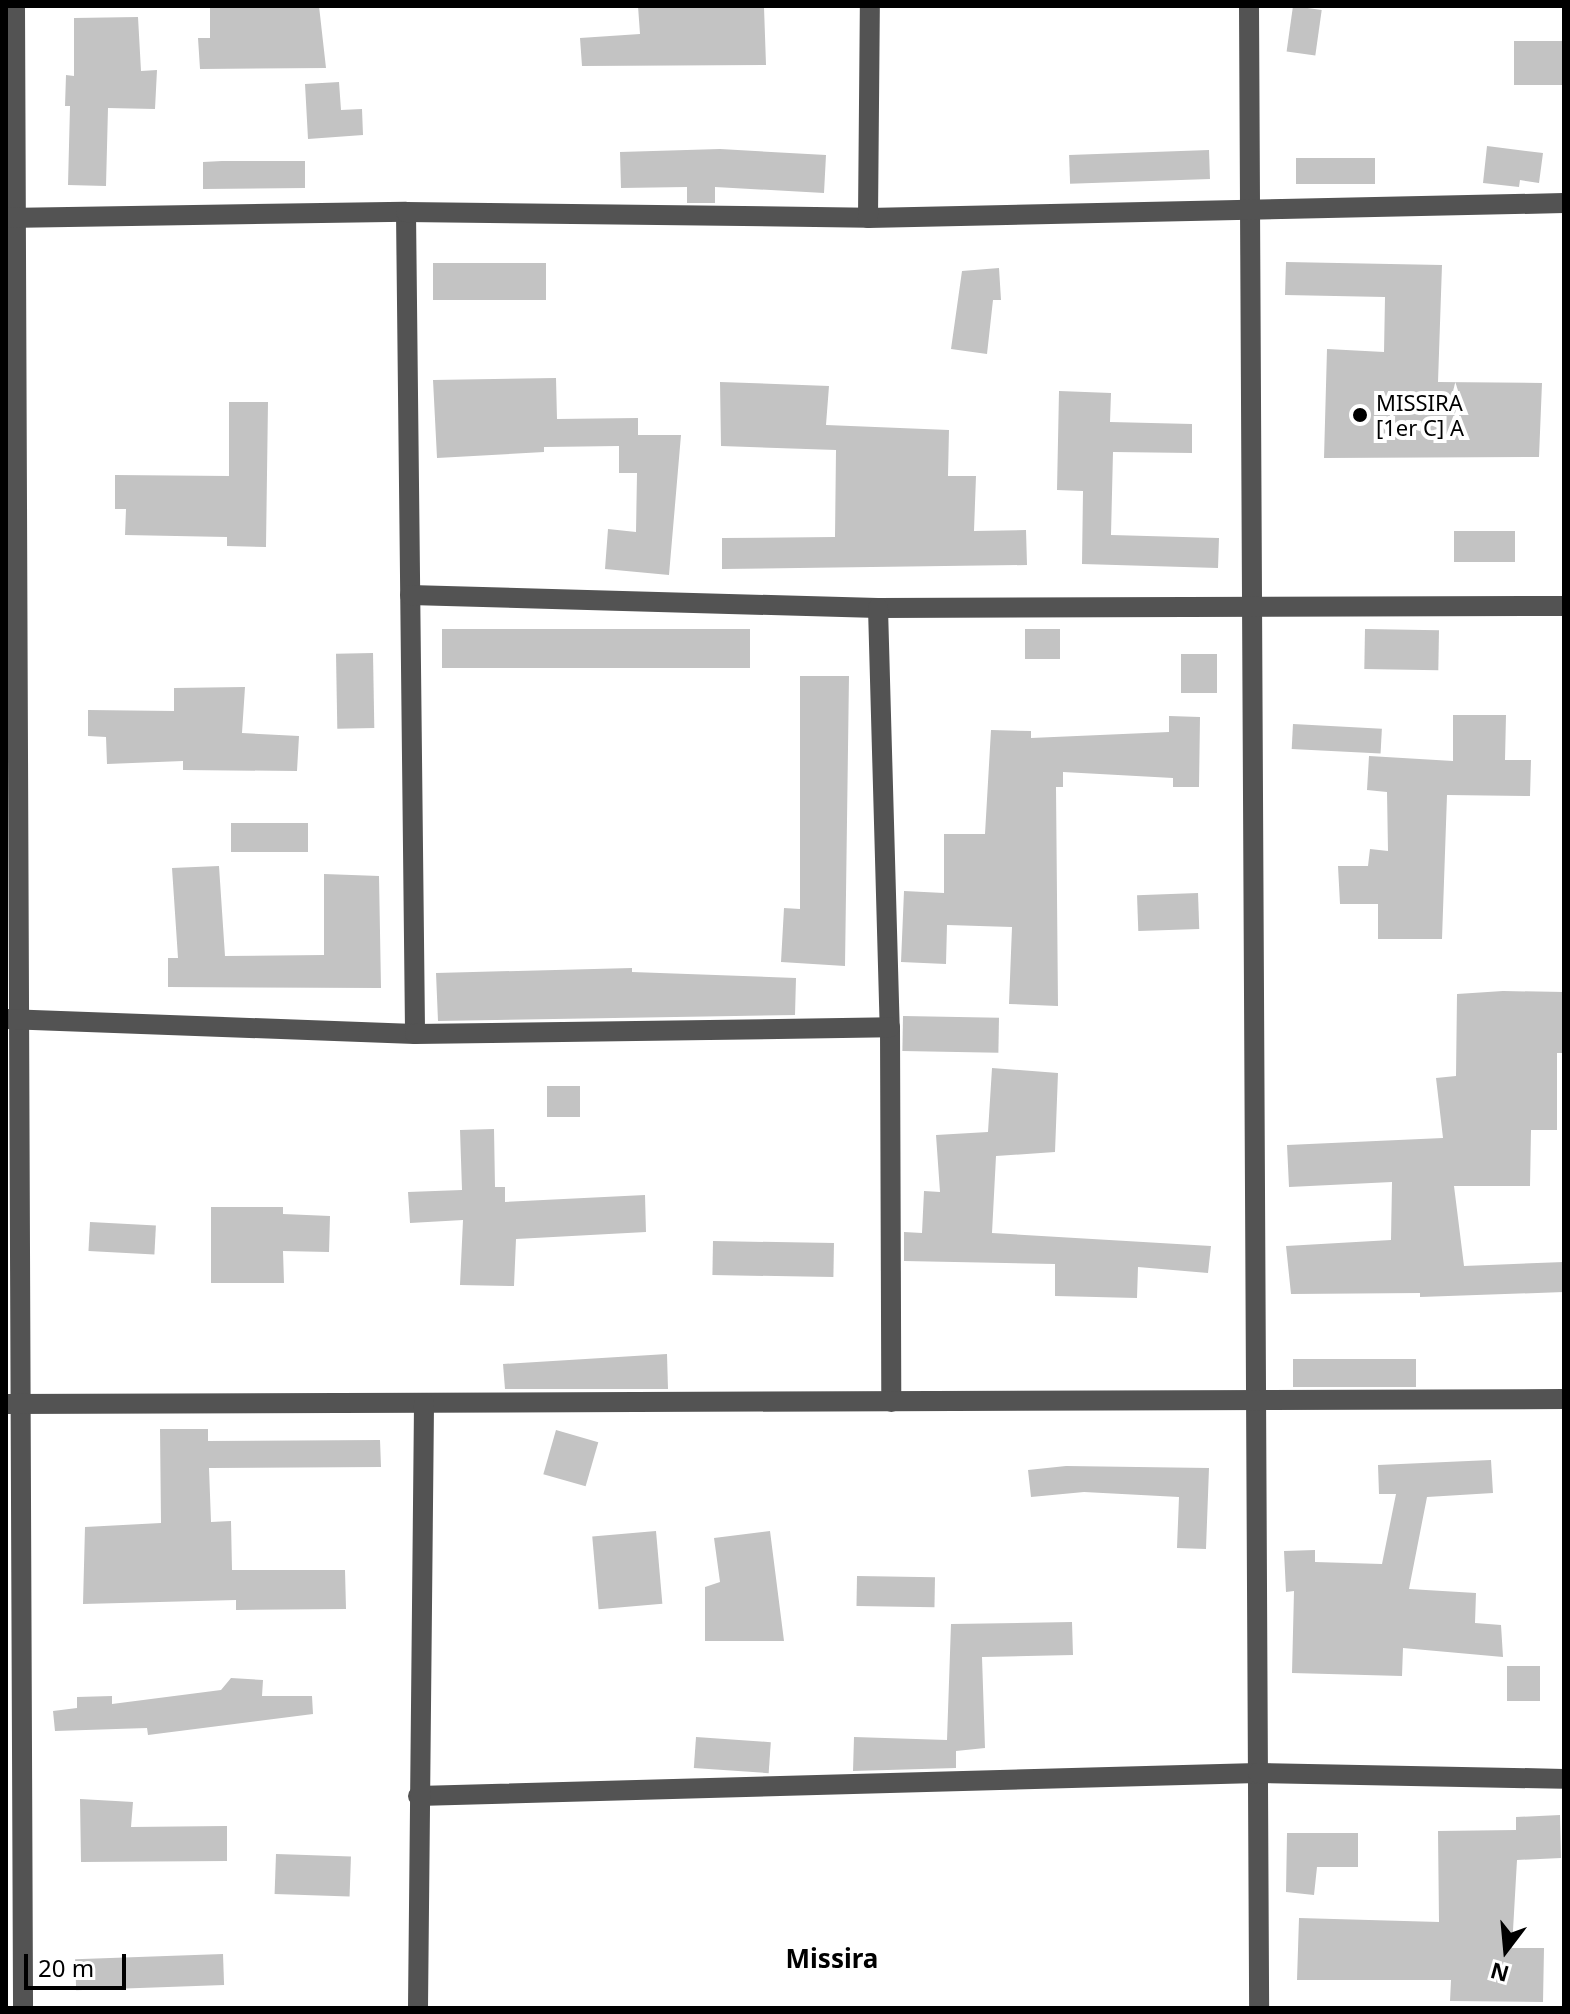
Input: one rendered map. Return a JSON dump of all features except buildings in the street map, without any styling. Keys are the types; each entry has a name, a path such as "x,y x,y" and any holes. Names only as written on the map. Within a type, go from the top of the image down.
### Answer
{"street":[{"path":"15,6 12,218 13,1404 23,2008"},
{"path":"868,218 870,6"},
{"path":"1249,6 1246,210 1252,608 1259,2008"},
{"path":"12,218 406,212 868,218 1564,203"},
{"path":"406,212 415,1034"},
{"path":"410,595 878,608 1564,606"},
{"path":"878,608 890,1027 891,1402"},
{"path":"12,1019 415,1034 890,1027"},
{"path":"13,1404 1564,1399"},
{"path":"418,2008 424,1403"},
{"path":"418,1796 1258,1773 1564,1779"}],"place":[{"name":"MISSIRA [1er C] A","path":"1360,415"}],"district":[{"name":"Missira","path":"832,1959"}]}
